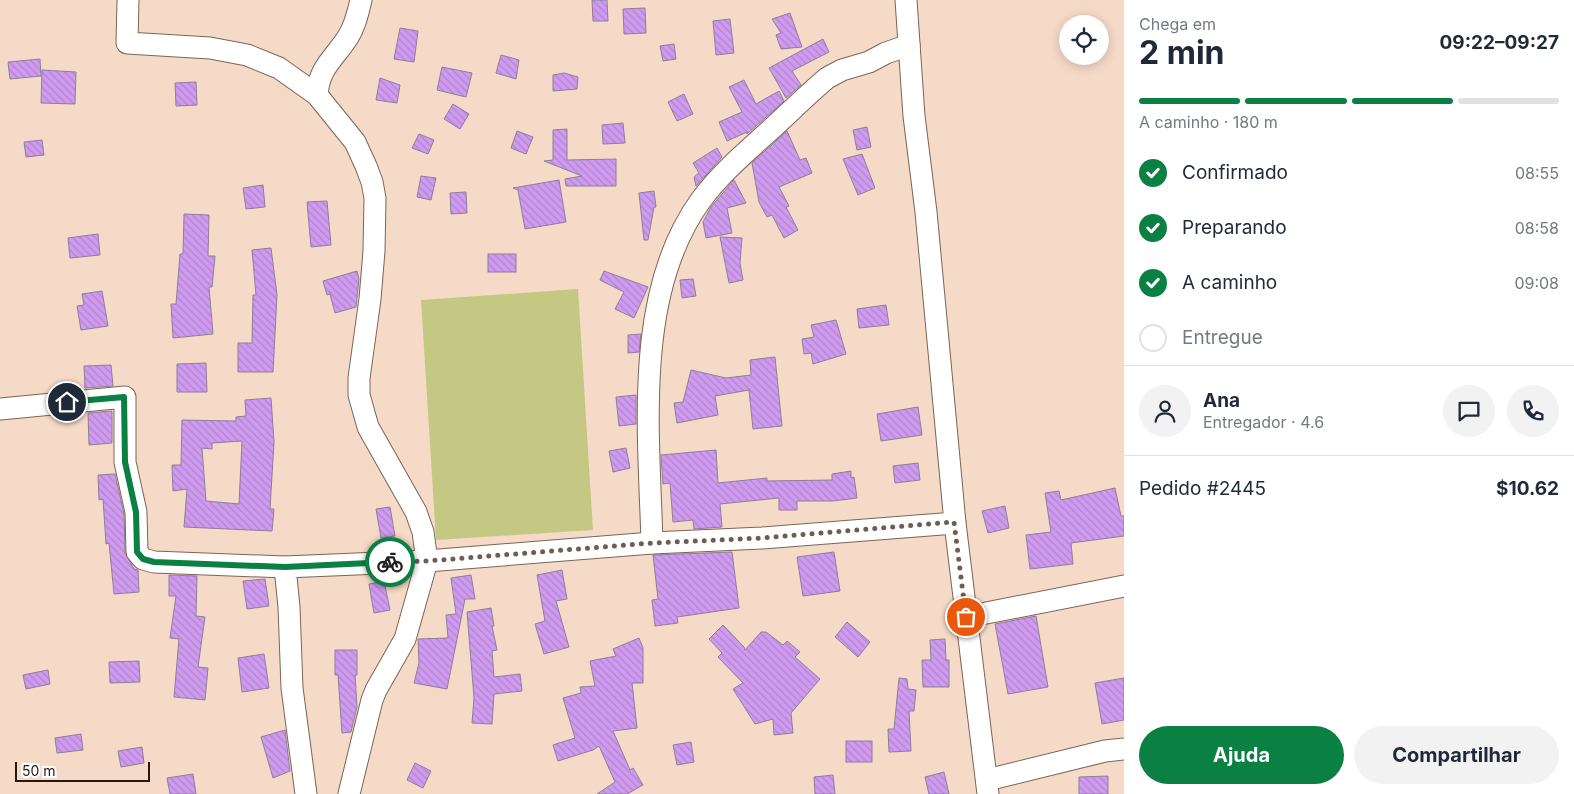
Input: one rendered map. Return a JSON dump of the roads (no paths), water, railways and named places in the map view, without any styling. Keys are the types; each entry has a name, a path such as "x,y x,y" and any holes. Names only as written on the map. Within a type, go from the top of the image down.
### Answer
{"street":[{"path":"128,0 127,43 210,48 247,55 279,68 317,95 355,142 372,182 375,198 374,251 370,299 359,378 359,395 362,412 375,443 416,512 423,532 427,561 404,639 372,700 349,794"},
{"path":"317,95 321,73 348,36 357,17 361,0"},
{"path":"906,0 914,116 926,212 954,522 988,787 1016,772 1105,751 1124,749"},
{"path":"652,543 649,381 654,327 667,267 679,234 702,199 730,167 826,78 842,70 869,62 886,53 909,45"},
{"path":"0,409 124,397 125,462 136,512 137,552 143,559 154,562 285,567 427,561 652,543 762,538 954,522"},
{"path":"285,567 289,607 292,688 306,794"},
{"path":"966,617 1124,586"}]}
